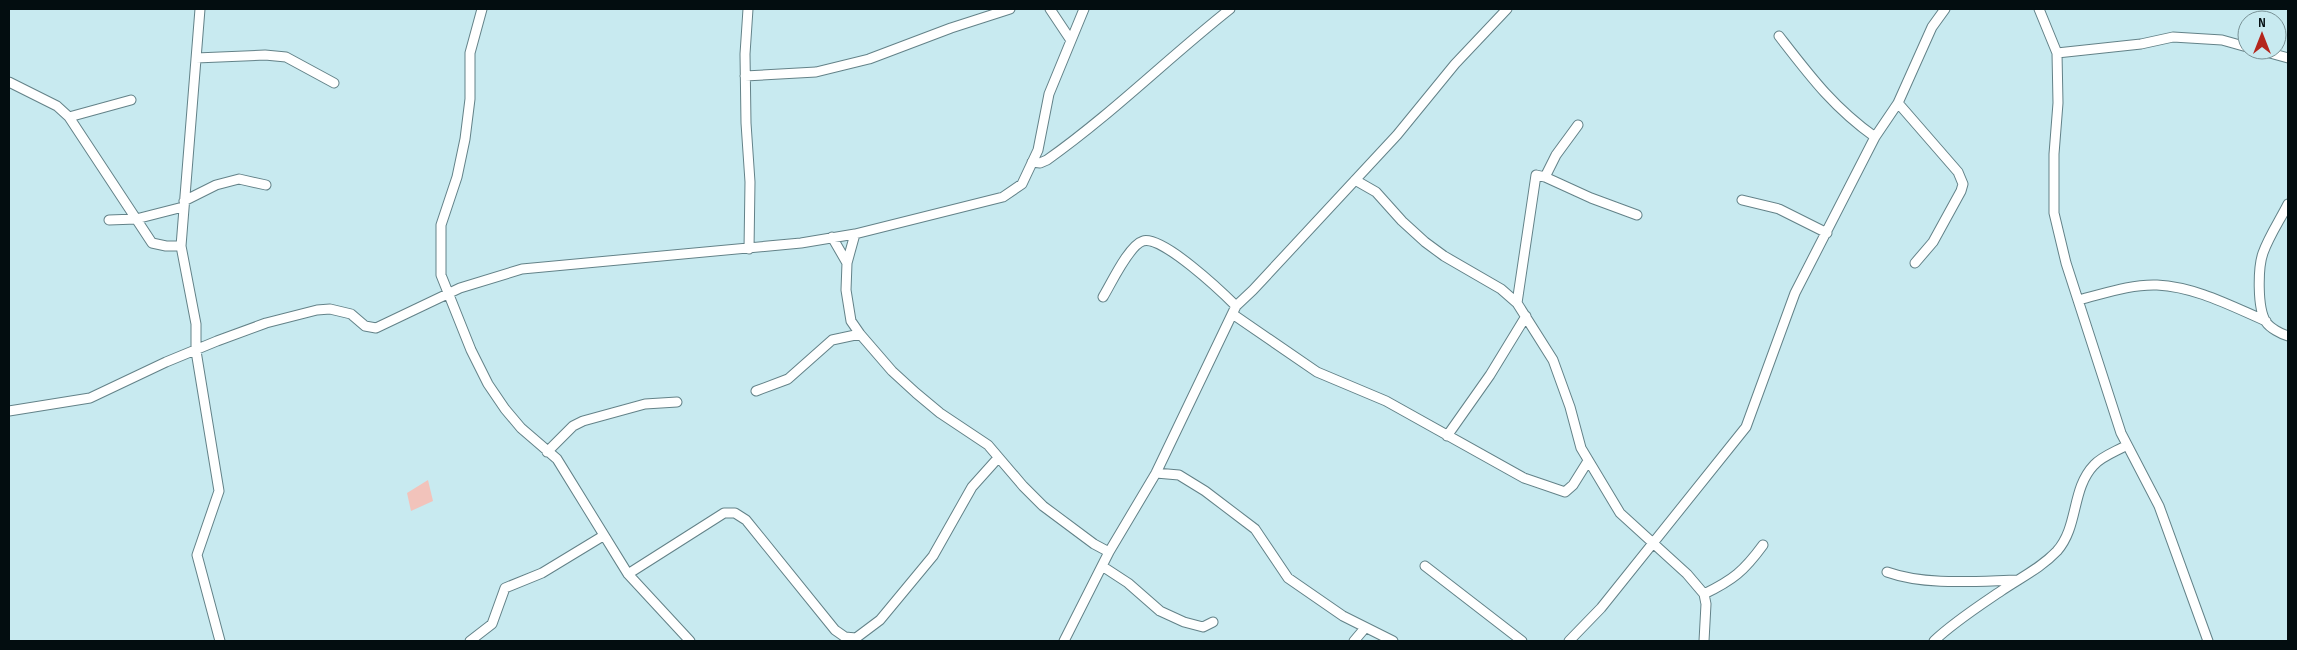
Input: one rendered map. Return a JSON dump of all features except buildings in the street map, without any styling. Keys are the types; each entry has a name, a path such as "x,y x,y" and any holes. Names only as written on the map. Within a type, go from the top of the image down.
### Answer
{"street":[{"path":"200,9 181,246 196,324 196,351 219,491 197,555 220,641"},
{"path":"482,9 470,53 470,99 465,139 457,177 441,225 441,275 471,350 488,384 505,409 521,428 557,459 628,574 690,641"},
{"path":"748,9 745,76 750,182 749,249"},
{"path":"745,76 816,72 869,60 950,28 1010,9"},
{"path":"1050,9 1070,39"},
{"path":"9,411 90,398 166,362 266,323 317,310 330,308 351,314 365,326 376,328 449,293 522,269 749,249 855,234 1003,197 1022,184 1038,150 1049,94 1070,39 1084,9"},
{"path":"1032,162 1040,163 1047,160 1110,112 1182,47 1230,9"},
{"path":"1064,641 1109,552 1156,473 1235,310 1397,135 1454,64 1507,9"},
{"path":"1569,641 1601,608 1654,544 1746,427 1795,293 1875,137 1898,103 1932,27 1944,9"},
{"path":"2039,9 2056,53 2058,88 2054,154 2054,213 2066,263 2110,399 2127,445 2159,506 2208,641"},
{"path":"1779,36 1819,89 1855,123 1875,137"},
{"path":"2056,53 2141,44 2173,37 2222,40 2237,44"},
{"path":"196,58 265,55 286,57 334,83"},
{"path":"9,82 57,106 69,117 152,243 166,246 181,246"},
{"path":"69,117 131,100"},
{"path":"1898,103 1958,172 1963,184 1940,232 1914,263"},
{"path":"1545,177 1556,155 1578,125"},
{"path":"1517,303 1534,200 1534,178 1539,175 1545,177 1590,198 1624,208 1637,215"},
{"path":"109,220 136,219 184,204 216,185 239,179 266,185"},
{"path":"1355,180 1376,192 1402,221 1425,242 1444,256 1501,289 1517,303 1553,360 1570,407 1581,448 1620,512 1704,594 1706,604 1704,641"},
{"path":"1742,200 1779,209 1827,232"},
{"path":"2266,322 2260,299 2260,271 2263,253 2288,204"},
{"path":"855,234 847,263 846,290 852,321 860,334 898,376 940,413 988,445 1044,506 1094,544 1109,552"},
{"path":"832,237 847,263"},
{"path":"1103,297 1130,250 1142,241 1148,241 1176,256 1206,276 1235,310 1317,372 1386,402 1524,478 1565,492 1573,485 1588,460"},
{"path":"2078,300 2137,286 2179,288 2217,299 2266,322 2282,334 2288,336"},
{"path":"1447,436 1490,375 1526,316"},
{"path":"756,391 788,379 832,340 860,334"},
{"path":"547,452 573,426 583,421 645,404 677,402"},
{"path":"1934,641 2002,590 2021,580 2058,550 2072,527 2079,491 2087,474 2096,463 2127,445"},
{"path":"628,574 724,513 735,513 746,520 835,630 844,637 856,638 880,620 933,556 972,487 998,458"},
{"path":"1156,473 1179,475 1233,511 1255,529 1288,578 1325,605 1393,641"},
{"path":"470,641 492,624 505,588 542,573 603,536"},
{"path":"1704,594 1730,581 1750,563 1763,545"},
{"path":"1102,566 1128,583 1160,612 1184,622 1203,627 1213,622"},
{"path":"1426,566 1522,641"},
{"path":"1887,572 1903,578 1920,580 2021,580"},
{"path":"1354,641 1366,628"}],"shaded area":[{"path":"428,480 433,501 411,511 407,493"}]}
